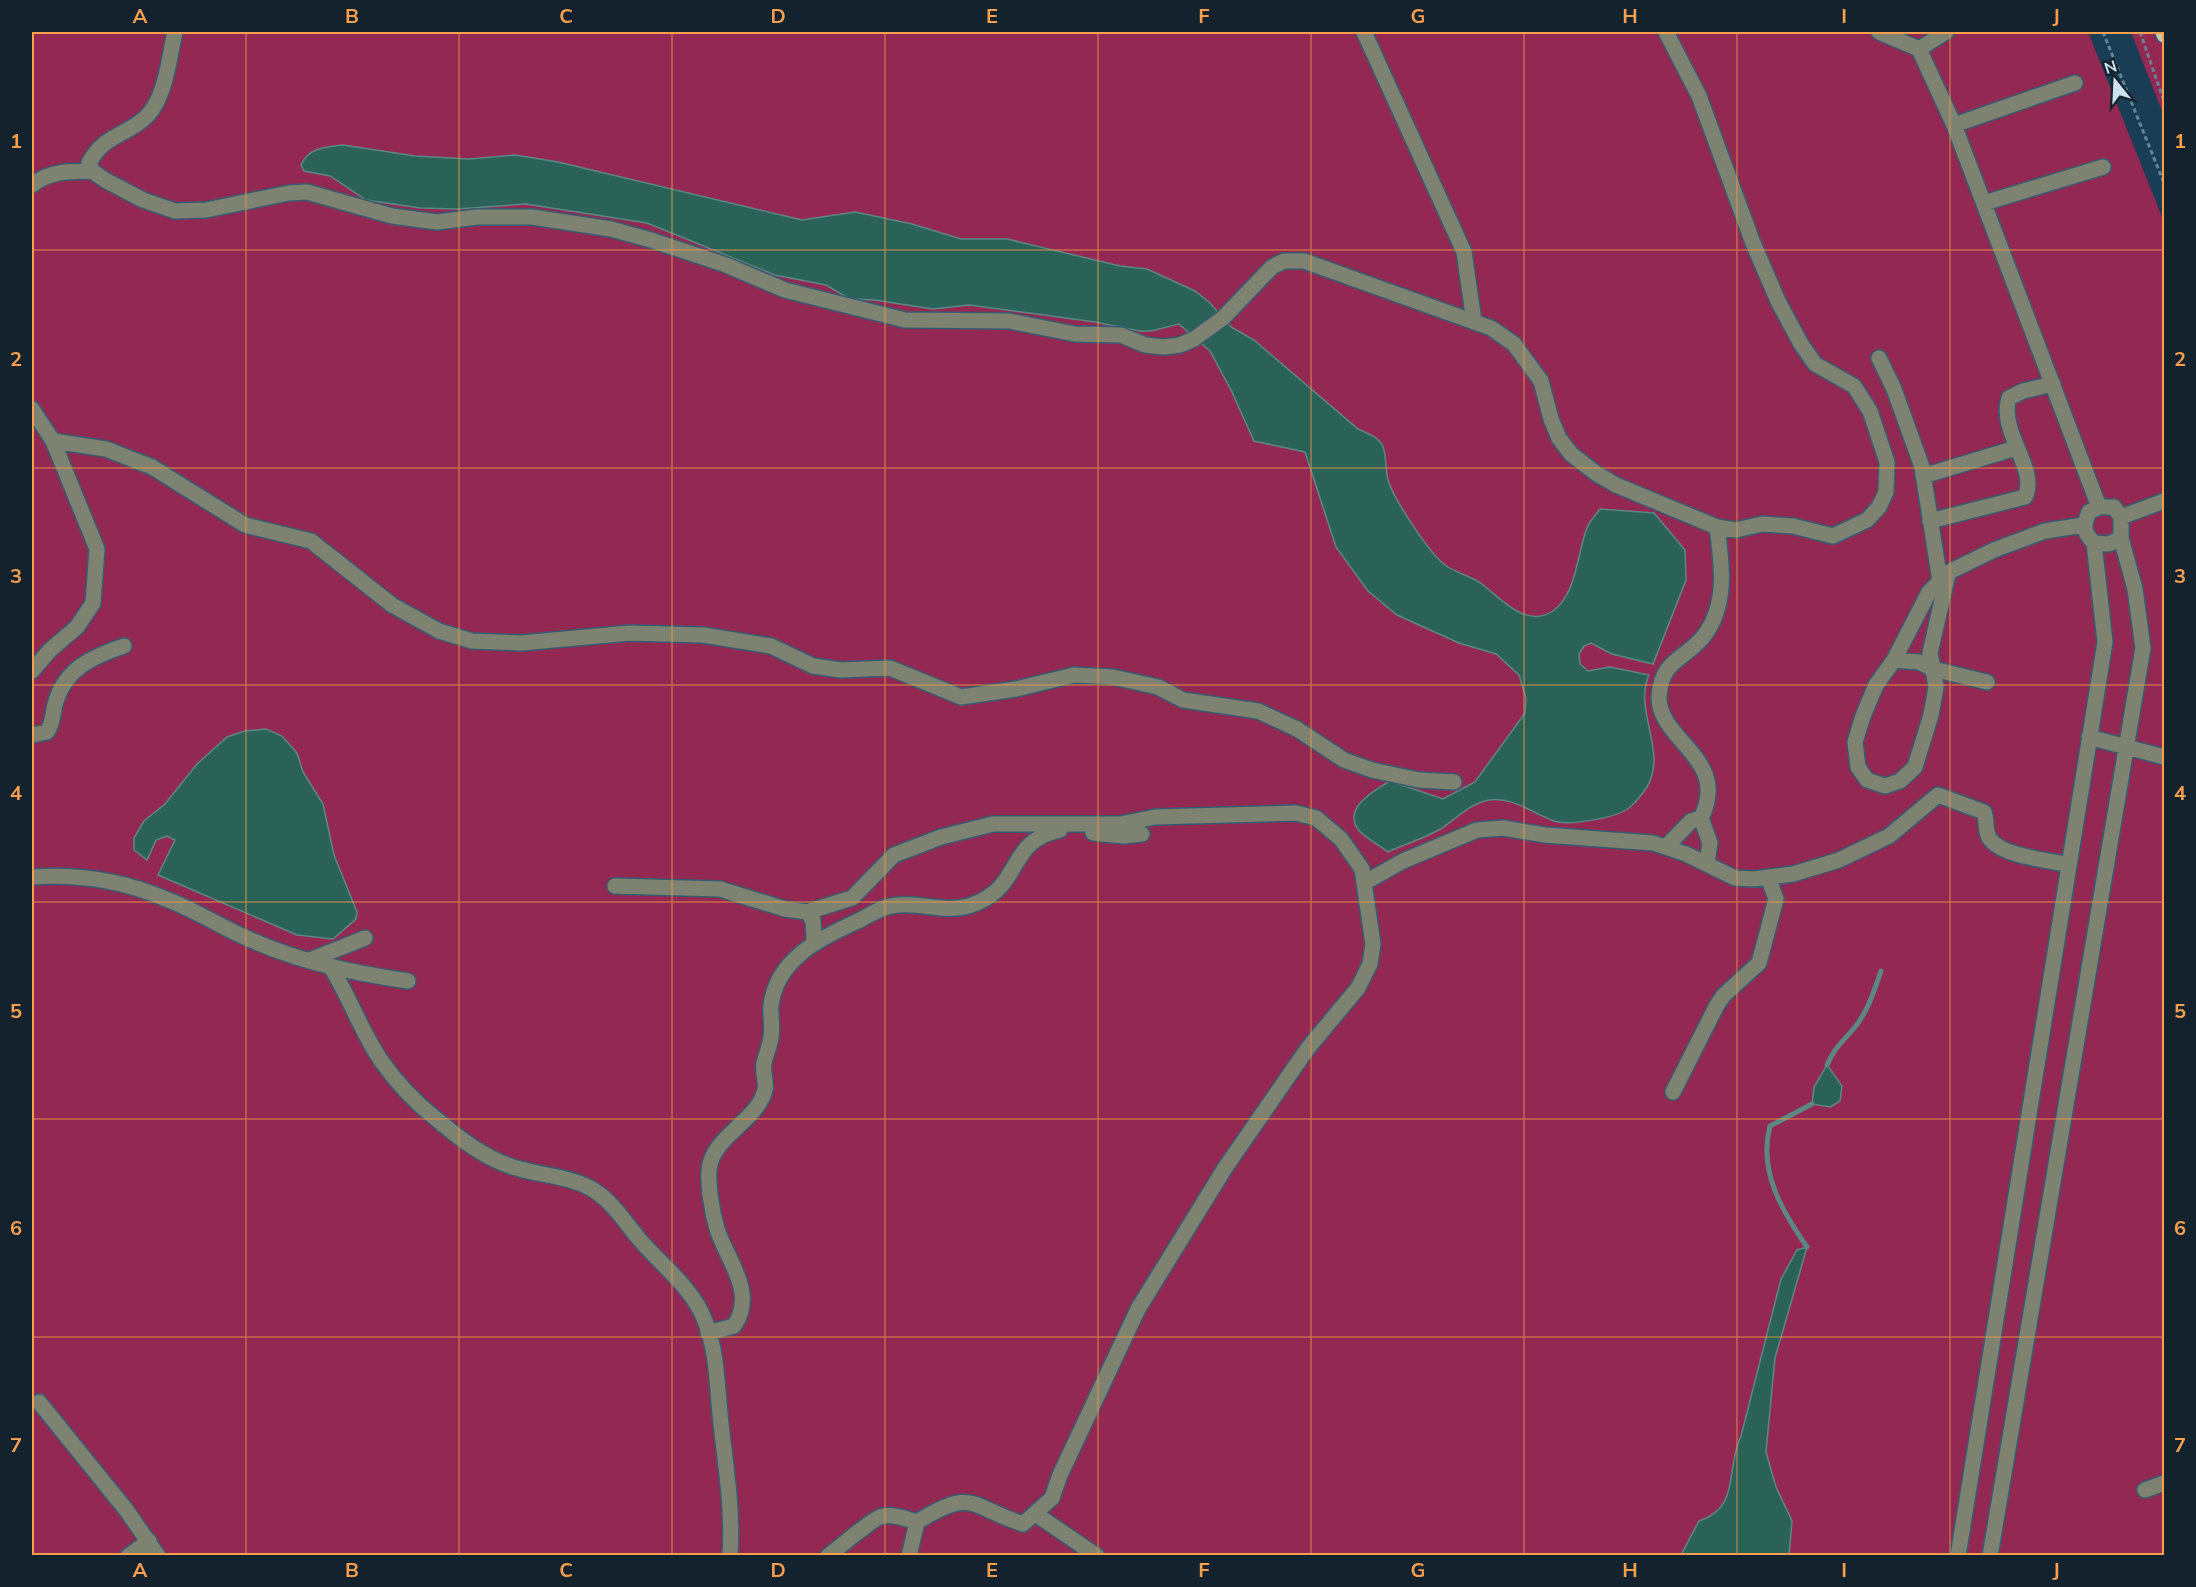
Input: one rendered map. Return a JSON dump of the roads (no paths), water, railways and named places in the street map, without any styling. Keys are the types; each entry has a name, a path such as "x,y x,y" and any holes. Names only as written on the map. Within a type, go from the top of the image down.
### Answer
{"lane":[{"path":"92,171 89,163 101,146 148,115 159,96 175,32"},
{"path":"1364,32 1464,252 1474,321"},
{"path":"32,185 40,178 67,171 92,171 143,200 176,211 206,210 289,192 307,192 392,216 437,222 477,217 532,217 611,229 651,240 726,265 785,290 905,320 1009,321 1075,334 1121,335 1145,345 1164,347 1180,345 1194,339 1223,318 1272,267 1284,261 1304,261 1474,321 1491,328 1514,344 1540,381 1560,438 1571,454 1616,485 1717,528 1736,530 1762,524 1793,526 1833,536 1845,532 1867,520 1879,507 1886,492 1887,462 1870,411 1854,386 1815,364 1778,301 1728,179 1699,96 1666,32"},
{"path":"1880,32 1919,49 1984,203 2099,507"},
{"path":"1919,49 1946,32"},
{"path":"1953,125 2075,83"},
{"path":"1984,203 2103,167"},
{"path":"1879,358 1894,388 1923,476 1930,521 1944,576 1930,653 1936,687 1915,767 1900,781 1886,786 1867,780 1858,767 1854,742 1876,685 1894,660 1929,592 1944,576 1994,550 2045,531 2084,525"},
{"path":"1930,521 2025,497 2029,489 2025,469 2016,448 2005,409 2009,398 2023,391 2053,384"},
{"path":"32,409 53,441 97,549 93,603 77,627 50,650 32,671"},
{"path":"53,441 106,449 152,467 245,525 311,541 392,605 439,631 472,641 522,643 630,633 703,635 771,646 813,666 841,670 891,668 961,697 1017,689 1074,675 1113,677 1158,687 1184,700 1258,711 1297,729 1344,760 1372,770 1419,780 1454,782"},
{"path":"1923,476 2016,448"},
{"path":"2121,517 2164,501"},
{"path":"1958,1556 2105,642 2094,543 2087,536 2084,525 2089,512 2099,507 2114,507 2121,517 2121,538 2135,589 2143,648 1990,1556"},
{"path":"1707,863 1710,843 1701,818 1707,797 1706,779 1693,753 1662,717 1660,693 1663,673 1704,636 1716,614 1723,575 1717,528"},
{"path":"2094,543 2109,544 2121,538"},
{"path":"32,735 47,732 52,724 56,699 67,681 85,660 123,646"},
{"path":"1894,660 1919,662 1933,669 1987,682"},
{"path":"2090,737 2164,757"},
{"path":"1364,883 1403,861 1477,830 1503,828 1545,835 1653,843 1707,863 1735,878 1793,874 1839,860 1889,836 1938,795 1984,812 1988,822 1987,834 1993,843 2010,853 2069,865"},
{"path":"615,886 720,889 785,909 807,912 852,898 882,871 894,855 941,837 993,824 1120,824 1155,817 1296,813 1316,818 1341,839 1362,869 1373,944 1370,964 1358,988 1308,1048 1231,1159 1138,1309 1060,1475 1052,1498 1037,1515 1023,1524 1006,1519 986,1506 958,1500 917,1522 883,1516 870,1522 850,1541 828,1556"},
{"path":"1666,847 1691,821 1701,818"},
{"path":"708,1333 734,1326 741,1316 742,1303 740,1285 731,1257 717,1229 709,1169 716,1151 759,1107 765,1088 764,1065 771,1037 771,1004 781,978 794,960 814,941 888,906 910,904 958,910 981,901 1005,883 1027,845 1041,834 1060,830 1124,836 1142,834"},
{"path":"32,877 93,879 134,888 166,899 250,940 351,973 408,981"},
{"path":"1673,1092 1717,1005 1724,995 1759,963 1776,899 1768,877"},
{"path":"807,912 813,920 814,941"},
{"path":"310,960 365,938"},
{"path":"330,966 348,993 362,1028 381,1062 405,1091 435,1119 482,1153 517,1169 586,1186 605,1198 647,1248 678,1279 705,1321 720,1389 721,1423 728,1464 732,1519 730,1556"},
{"path":"34,1401 159,1556"},
{"path":"2145,1490 2164,1484"},
{"path":"1037,1515 1097,1556"},
{"path":"909,1556 917,1522"},
{"path":"128,1556 149,1541"}],"waterway":[{"path":"1827,1065 1836,1048 1864,1014 1881,971"},
{"path":"1807,1247 1781,1205 1775,1190 1767,1159 1767,1143 1770,1126 1812,1104"}]}
